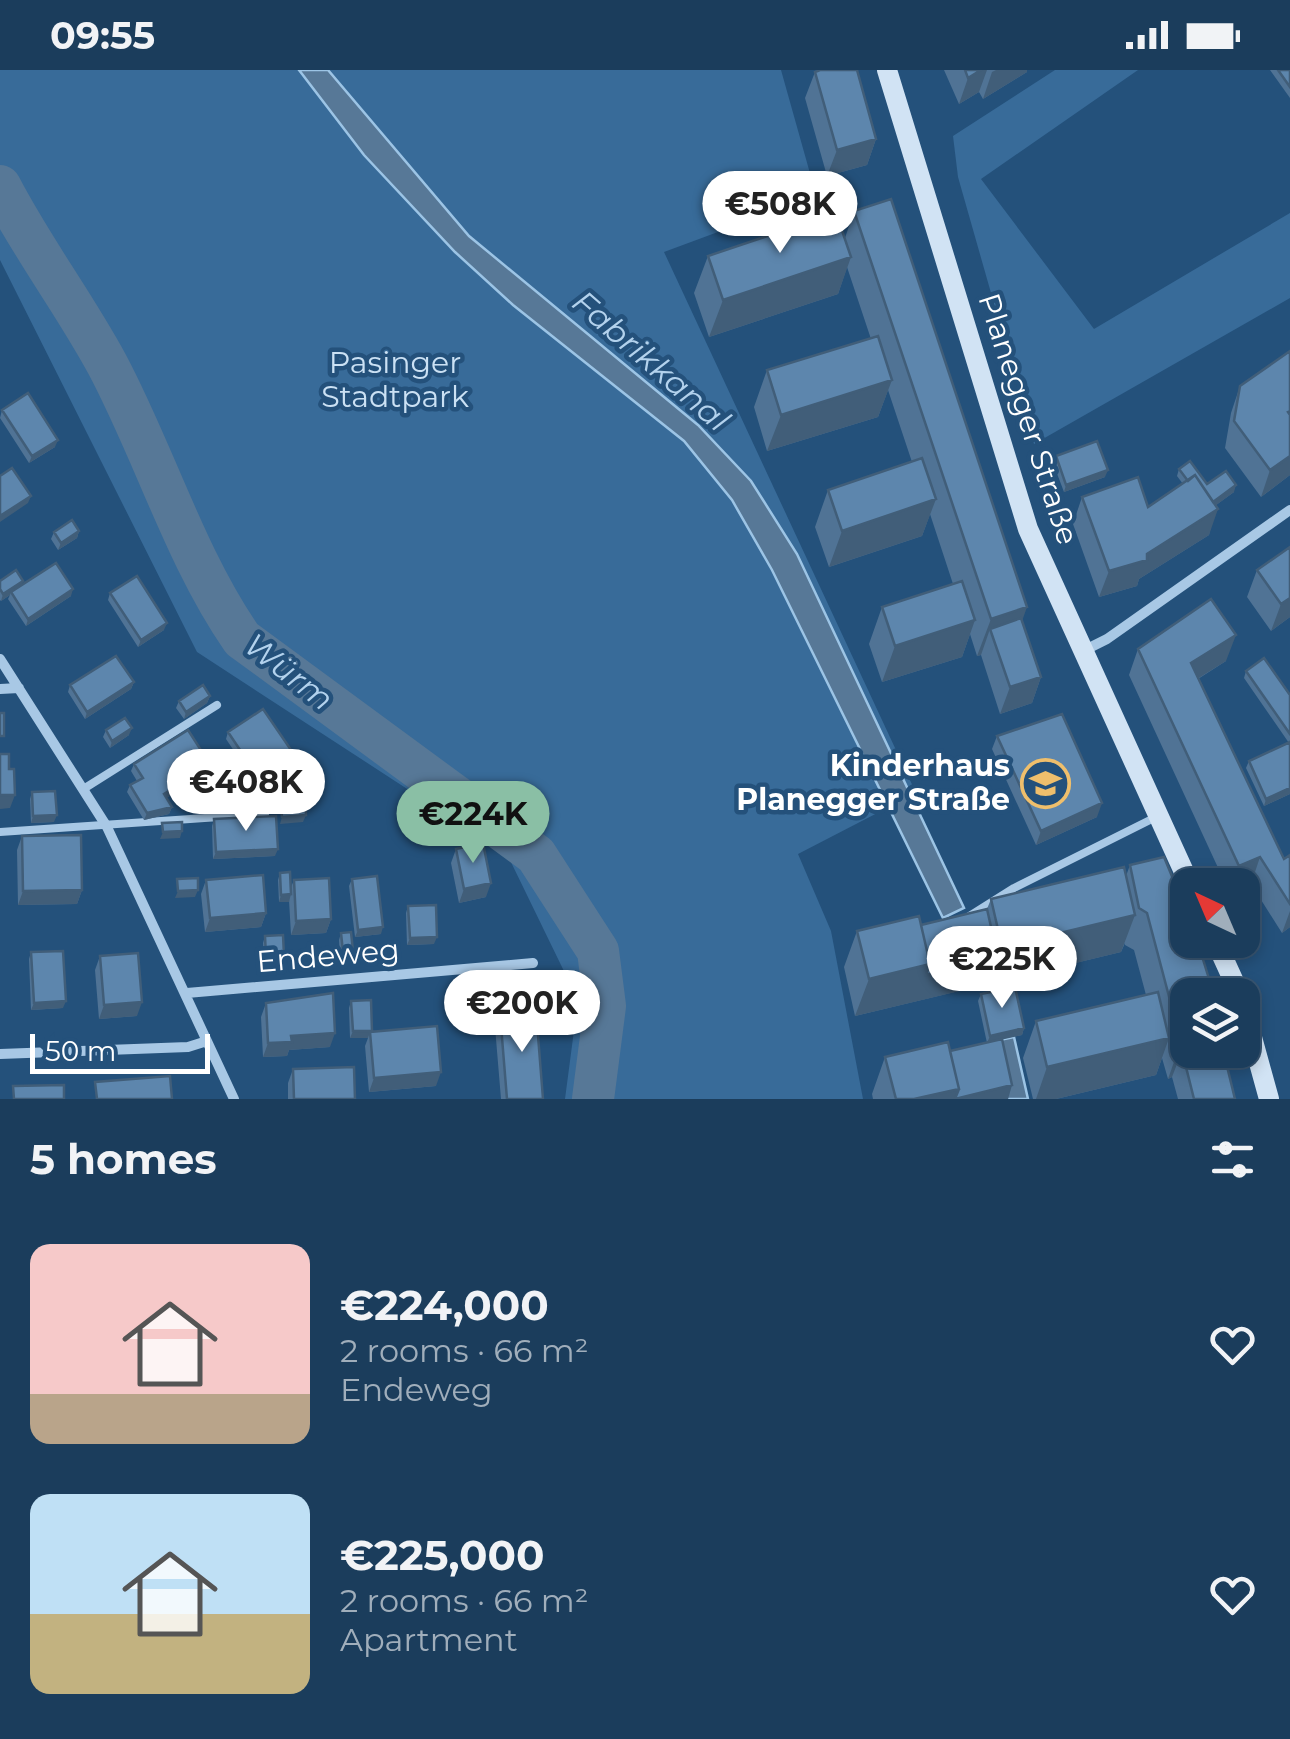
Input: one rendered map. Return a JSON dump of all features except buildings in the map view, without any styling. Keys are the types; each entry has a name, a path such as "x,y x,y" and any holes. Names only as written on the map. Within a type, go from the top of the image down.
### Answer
{"main road":[{"name":"Planegger Straße","path":"887,70 1022,510 1182,868"},
{"path":"1260,1067 1269,1099"}],"street":[{"path":"1083,651 1107,639 1290,510"},
{"path":"0,659 107,827 234,1099"},
{"path":"0,689 19,688"},
{"name":"Endeweg","path":"187,993 533,964"},
{"path":"0,1054 188,1046 207,1041"}],"lane":[{"path":"85,788 217,705"},
{"path":"0,832 264,814"},
{"path":"951,928 1014,888 1158,816"}],"green space":[{"name":"Pasinger Stadtpark","path":"0,70 781,70 813,184 753,219 664,252 916,793 798,854 831,931 863,1099 565,1099 578,1000 507,854 197,652 0,260"},
{"path":"1055,70 1138,70 981,179 1094,329 1290,213 1290,298 1034,444 958,177 953,136"}],"shaded area":[{"path":"299,70 328,70 469,236 698,425 751,481 797,554 964,908 943,918 772,570 732,500 684,441 513,305 455,252 364,155"},
{"path":"1014,1037 1028,1099 1003,1099 990,1042"}],"waterway":[{"name":"Würm","path":"0,186 107,364 186,539 242,639 536,855 598,951 605,1006 593,1099"}],"place":[{"name":"Kinderhaus Planegger Straße","path":"1045,783"}],"water label":[{"name":"Fabrikkanal","path":"651,361"}]}
